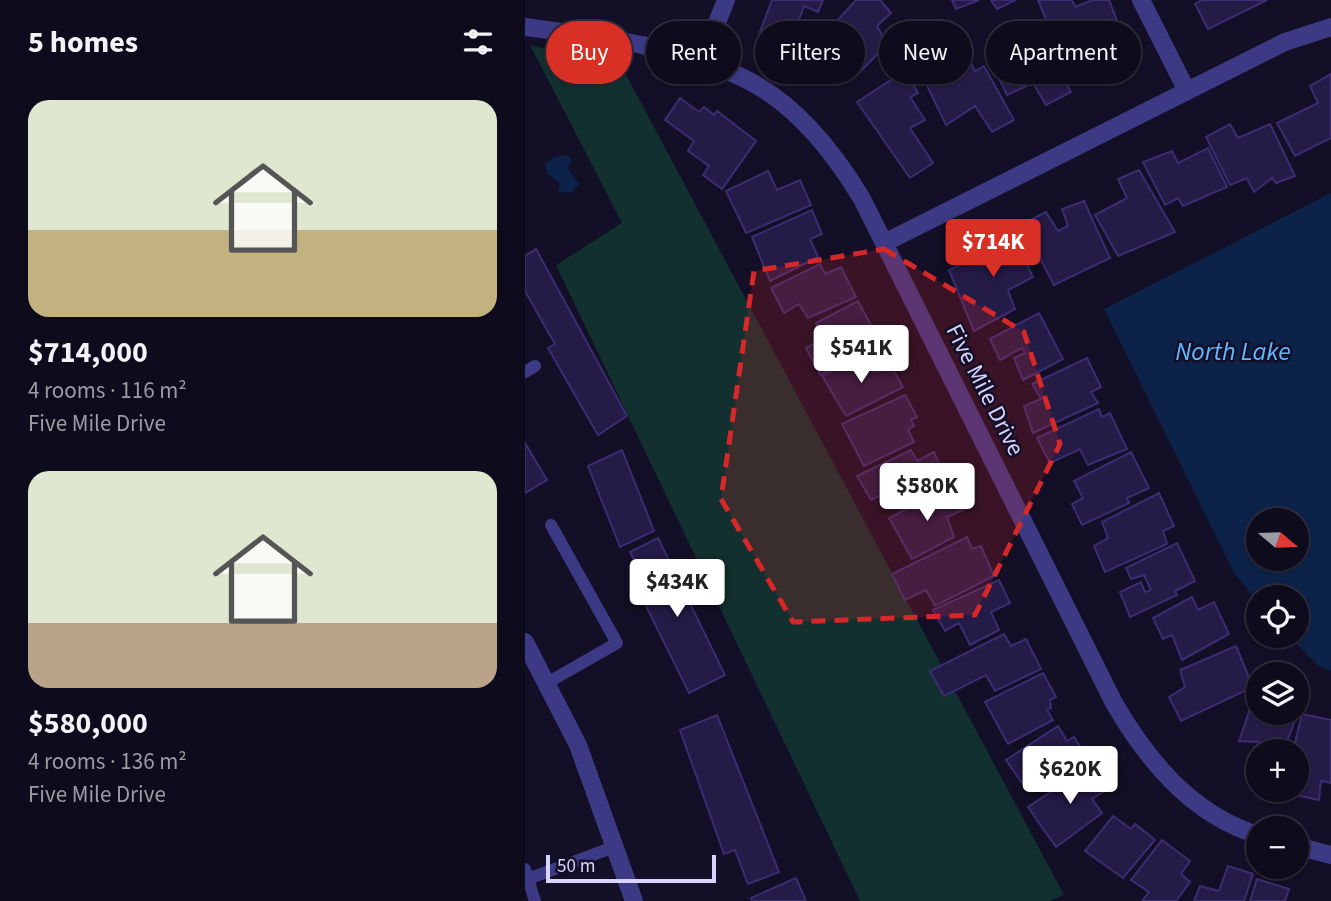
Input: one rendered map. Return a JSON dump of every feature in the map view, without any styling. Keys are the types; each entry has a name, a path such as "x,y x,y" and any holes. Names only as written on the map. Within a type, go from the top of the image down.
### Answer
{"street":[{"path":"718,21 726,0"},
{"path":"1141,0 1187,91"},
{"name":"Five Mile Drive","path":"525,27 646,47"},
{"path":"884,243 1285,42 1331,27"},
{"name":"Five Mile Drive","path":"741,79 754,84 800,119 845,172 884,243 1114,703 1135,738 1153,763 1198,804 1246,830"},
{"path":"525,642 577,745 634,901"},
{"path":"1309,849 1331,855"}],"lane":[{"path":"547,683 617,643 551,525"},
{"path":"535,901 526,876 614,847"}],"highlighted area":[{"path":"884,249 1024,332 1060,444 975,615 793,622 721,499 754,271"}],"green space":[{"path":"530,45 546,49 546,76"},
{"path":"550,84 631,84 1064,895 1049,901 860,901 556,265 622,223"}],"water":[{"path":"568,155 572,160 568,168 579,184 571,193 558,192 560,184 547,173 545,164 554,157"},
{"name":"North Lake","path":"1331,193 1331,671 1319,666 1300,648 1309,648 1309,585 1246,585 1246,588 1234,573 1104,309"}],"building":[{"path":"772,0 823,0 818,12 804,6 799,21 764,21"},
{"path":"856,0 880,0 891,13 879,21 879,52 865,67 865,21 837,21"},
{"path":"952,0 979,0 956,9"},
{"path":"991,0 1016,0 997,9"},
{"path":"1038,0 1072,0 1075,7 1093,0 1109,0 1117,21 1047,21"},
{"path":"1202,0 1267,0 1208,29 1195,4"},
{"path":"972,66 975,71 984,66 986,84 994,84 1014,120 992,132 975,106 946,125 926,84 972,84"},
{"path":"1331,74 1331,138 1295,156 1277,123 1318,103 1310,86"},
{"path":"885,84 913,84 918,93 910,97 925,120 910,128 933,163 910,178 857,102"},
{"path":"1002,84 1031,84 1007,95"},
{"path":"1034,84 1067,84 1071,92 1046,105"},
{"path":"680,98 699,112 704,107 714,115 717,111 756,141 722,189 703,175 709,166 688,151 694,141 665,120"},
{"path":"1230,124 1238,138 1270,124 1295,176 1276,183 1272,178 1254,192 1247,178 1230,185 1206,137"},
{"path":"1208,148 1227,187 1183,206 1178,198 1165,205 1143,162 1172,151 1178,163"},
{"path":"1139,170 1175,232 1118,256 1095,215 1127,198 1118,179"},
{"path":"768,171 777,190 800,180 811,205 746,233 726,191"},
{"path":"1084,201 1110,258 1054,285 1022,224 1046,212 1058,231 1068,226 1062,209"},
{"path":"812,210 822,234 810,239 818,257 770,281 752,237"},
{"path":"1019,226 1034,259 1026,262 1033,277 1008,290 1015,309 974,331 949,270 982,254 987,263 997,258 990,240"},
{"path":"536,249 627,416 598,435 548,348 555,344 525,291 525,256"},
{"path":"820,264 825,274 841,267 856,297 808,318 799,304 784,313 771,288"},
{"path":"858,301 874,331 867,334 871,348 820,375 806,348 823,339 816,323"},
{"path":"1039,313 1063,359 1023,380 1014,358 1025,353 1022,348 1000,360 990,339"},
{"path":"864,356 874,372 890,364 903,387 846,416 822,376"},
{"path":"1087,358 1101,387 1091,392 1098,403 1033,433 1024,406 1041,399 1032,384"},
{"path":"905,395 917,417 911,420 914,426 908,430 914,442 864,466 842,424"},
{"path":"1099,409 1102,417 1110,413 1127,449 1088,465 1080,449 1050,463 1037,438"},
{"path":"525,443 547,480 525,493"},
{"path":"622,450 654,531 620,547 588,466"},
{"path":"911,450 917,461 934,452 948,484 900,505 892,490 871,500 857,476"},
{"path":"1131,452 1149,488 1127,498 1129,503 1082,525 1072,504 1083,498 1074,481"},
{"path":"952,486 963,510 947,517 954,537 912,559 889,518"},
{"path":"1159,493 1174,526 1163,531 1167,544 1105,572 1094,546 1108,538 1102,522"},
{"path":"967,537 972,549 981,546 994,576 935,606 926,590 905,600 892,574"},
{"path":"658,538 725,675 689,693 645,604 654,599 630,552"},
{"path":"1177,543 1195,581 1175,591 1177,595 1130,617 1120,592 1141,582 1145,592 1151,590 1144,575 1131,579 1126,568"},
{"path":"999,580 1010,603 991,612 999,630 970,645 959,623 945,631 933,610"},
{"path":"1192,597 1198,610 1214,602 1229,634 1182,660 1172,635 1163,639 1153,618"},
{"path":"1004,634 1011,646 1026,639 1041,669 995,691 986,675 944,696 930,671"},
{"path":"1236,646 1246,670 1246,690 1181,721 1169,697 1185,687 1180,670"},
{"path":"1043,673 1056,697 1050,700 1051,708 1047,710 1053,720 1008,744 985,702"},
{"path":"717,715 779,872 748,884 735,850 724,854 680,730"},
{"path":"1309,715 1331,720 1331,783 1321,781 1319,800 1309,798 1309,739 1296,739 1299,725 1309,725"},
{"path":"1246,720 1246,725 1293,725 1288,739 1239,741"},
{"path":"1058,726 1067,741 1074,737 1090,762 1050,786 1039,772 1022,783 1006,760"},
{"path":"1092,765 1108,789 1092,799 1102,813 1056,847 1028,807"},
{"path":"1113,816 1131,829 1135,824 1155,840 1123,878 1085,851"},
{"path":"1162,840 1190,861 1181,874 1190,882 1176,901 1142,901 1149,892 1131,880"},
{"path":"1228,866 1246,872 1246,879 1251,879 1244,901 1194,901 1200,886 1219,891"},
{"path":"796,878 806,901 752,901 751,898"},
{"path":"1257,879 1289,889 1285,901 1250,901"}]}
